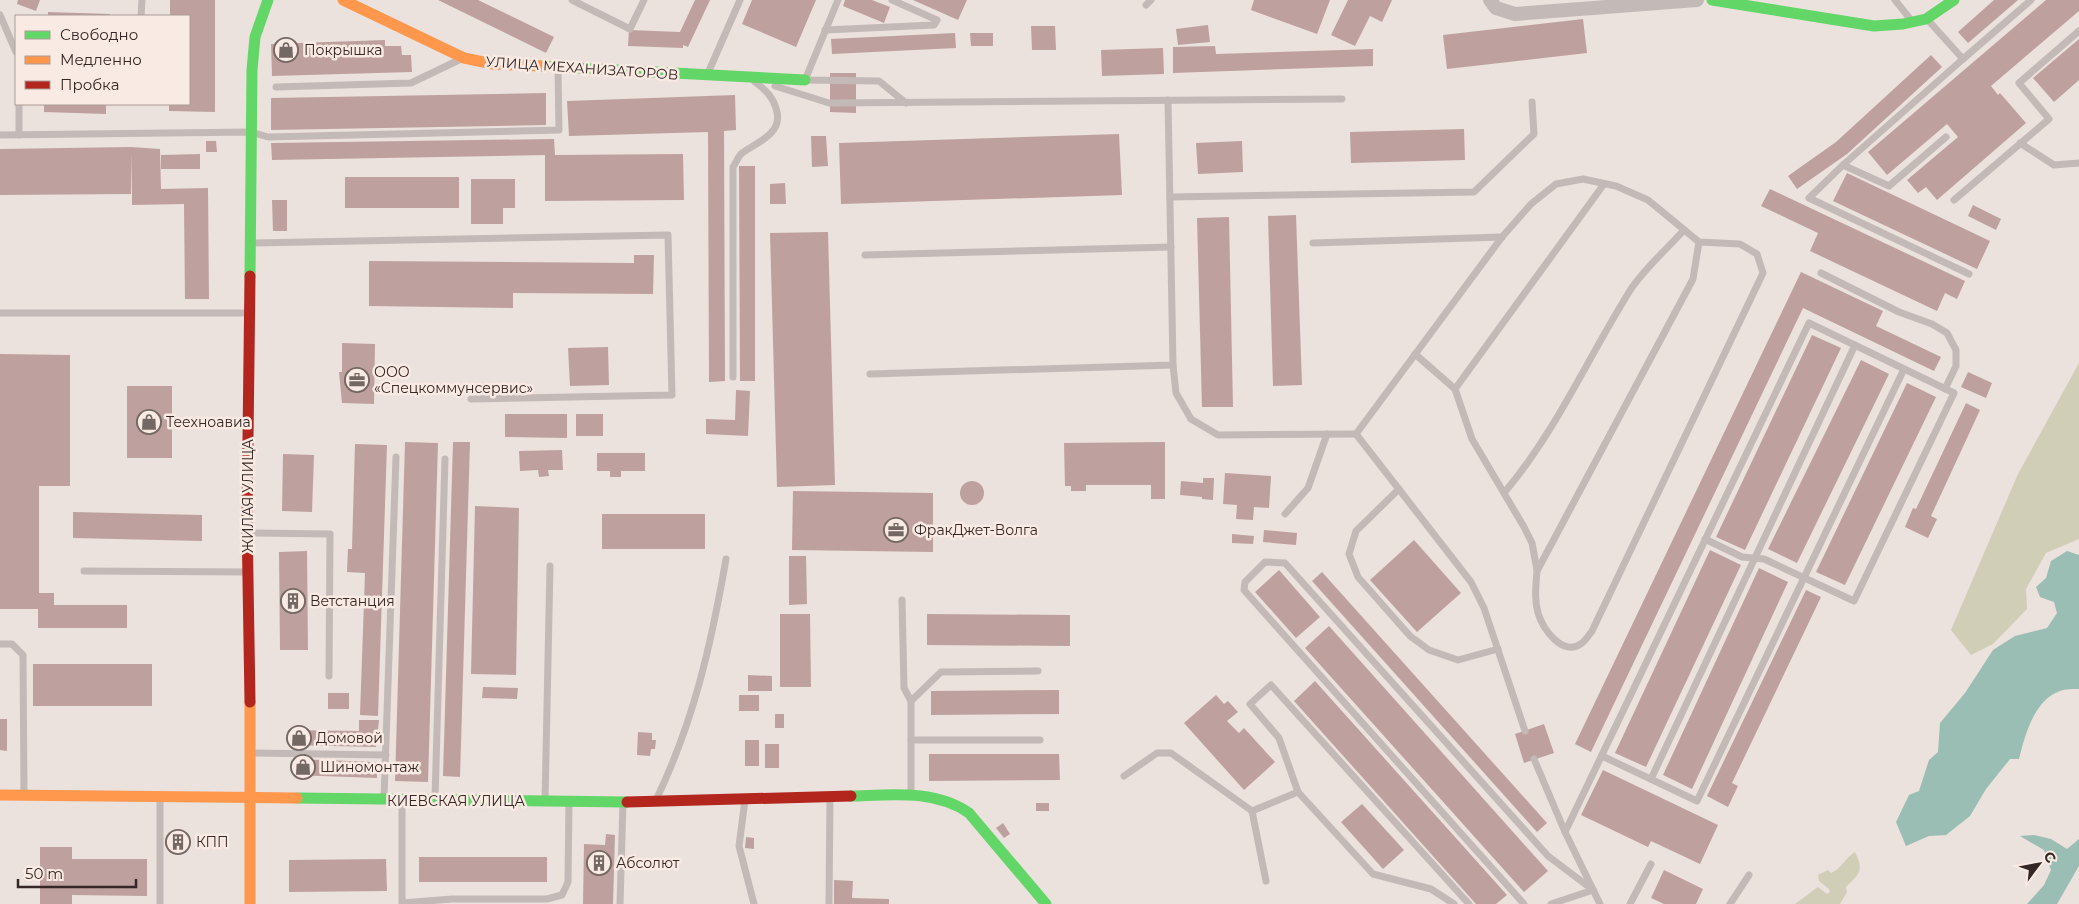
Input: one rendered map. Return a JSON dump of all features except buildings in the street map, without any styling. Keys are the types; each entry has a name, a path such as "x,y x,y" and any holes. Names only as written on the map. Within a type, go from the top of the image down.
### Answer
{"street":[{"name":"ЖИЛАЯ УЛИЦА","path":"250,904 251,753 248,533 251,132 255,37 268,0"},
{"name":"УЛИЦА МЕХАНИЗАТОРОВ","path":"343,0 464,58 493,64 558,69 804,80"},
{"path":"1490,0 1496,8 1515,14 1697,0"},
{"path":"1712,0 1874,26 1913,22 1926,18 1954,0"},
{"name":"КИЕВСКАЯ УЛИЦА","path":"0,796 623,802 745,797 911,794 956,804 969,813 1046,904"}],"lane":[{"path":"141,15 142,0"},
{"path":"572,0 630,28 644,0"},
{"path":"706,75 740,0"},
{"path":"838,0 804,80 879,81 906,103"},
{"path":"825,30 934,26 937,20 892,0"},
{"path":"1895,0 1913,22"},
{"path":"1969,274 1809,198 1843,165 2031,0"},
{"path":"0,15 15,50"},
{"path":"1926,18 1963,59"},
{"path":"1954,200 2049,119 2019,83 2079,31"},
{"path":"276,87 411,83 464,58"},
{"path":"0,135 251,132 268,137 559,130 558,69"},
{"path":"749,77 829,103 1342,99"},
{"path":"733,377 733,167 740,155 766,138 775,129 778,116 776,104 767,91 749,77"},
{"path":"1168,100 1173,365 1176,393 1192,419 1218,435 1356,434"},
{"path":"1170,198 1474,192 1534,134 1532,102"},
{"path":"19,105 19,135"},
{"path":"1843,165 1889,186 1946,137"},
{"path":"2020,143 2054,165 2079,163"},
{"path":"1356,434 1415,354 1502,237 1531,204 1556,184 1583,179 1616,186 1648,200 1699,242 1740,244 1757,254 1763,273 1592,631 1581,644 1569,646 1557,643 1544,627 1538,613 1535,595 1537,571 1532,543 1472,439 1455,388 1415,354"},
{"path":"1455,388 1604,184"},
{"path":"1504,493 1553,425 1632,288 1684,230"},
{"path":"250,243 668,235 672,395 471,399"},
{"path":"1313,243 1502,237"},
{"path":"1537,571 1693,279 1699,242"},
{"path":"865,255 1170,247"},
{"path":"1821,273 1899,312 1932,324 1947,333 1956,350 1956,366 1945,389"},
{"path":"0,313 249,313"},
{"path":"1565,832 1602,756 1705,539 1809,323 1954,393 1854,601 1764,559 1742,557 1705,539"},
{"path":"1651,779 1855,345"},
{"path":"870,374 1173,365"},
{"path":"1602,756 1697,801 1904,369"},
{"path":"1285,514 1308,488 1328,434"},
{"path":"1356,434 1471,582 1484,608 1525,731"},
{"path":"384,801 396,457"},
{"path":"435,801 445,459"},
{"path":"1399,489 1356,531 1349,554 1358,577 1410,636 1429,650 1458,660 1498,649"},
{"path":"248,533 330,534 329,676"},
{"path":"655,800 672,768 690,718 713,637 726,559"},
{"path":"1524,904 1244,590 1245,582 1265,562 1284,563 1548,856 1592,890"},
{"path":"545,801 550,566"},
{"path":"84,572 248,572"},
{"path":"902,600 904,688 911,701 911,794"},
{"path":"0,644 12,644 24,656 24,796"},
{"path":"911,701 941,672 1038,671"},
{"path":"1454,904 1431,889 1373,874 1298,792 1279,738 1250,704 1271,685 1469,904"},
{"path":"911,740 1040,740"},
{"path":"251,753 386,755"},
{"path":"1124,776 1157,753 1171,753 1252,811 1266,881"},
{"path":"1534,759 1565,832 1600,904"},
{"path":"1252,811 1298,792"},
{"path":"829,904 830,796"},
{"path":"745,797 739,846 754,904"},
{"path":"160,798 160,904"},
{"path":"402,801 400,904 452,900 556,901 566,890 568,882 569,802"},
{"path":"620,904 623,802"},
{"path":"1630,904 1650,864"},
{"path":"1730,904 1748,874"},
{"path":"1550,904 1592,890"}],"shaded area":[{"path":"2079,363 2079,539 2046,553 2026,589 2027,609 1993,644 1971,655 1951,630 2018,474"},
{"path":"1855,852 1860,868 1855,878 1846,887 1847,892 1840,904 1795,904 1818,887 1827,894 1830,892 1819,881 1818,875 1828,870 1831,873"}],"water":[{"path":"2067,551 2079,555 2079,689 2060,691 2043,702 2032,719 2019,759 2010,759 1986,789 1970,816 1946,835 1929,836 1906,846 1896,822 1909,795 1919,791 1929,760 1938,752 1940,723 1965,693 1993,650 2015,636 2047,628 2057,613 2054,602 2040,597 2036,587 2046,578 2051,561"},
{"path":"2034,835 2051,839 2067,849 2079,839 2079,866 2057,904 2027,904 2044,885 2051,870 2044,850 2020,836"}],"traffic: fast":[{"path":"250,276 252,70 255,37 268,0"},
{"path":"1712,0 1874,26 1903,24 1926,19 1954,0"},
{"path":"541,66 805,80"},
{"path":"851,796 912,795 942,800 956,805 969,813 1046,904"},
{"path":"297,798 627,802"}],"traffic: slow":[{"path":"343,0 464,58 493,64 541,66"},
{"path":"250,702 250,904"},
{"path":"0,795 297,798"}],"traffic: jam":[{"path":"250,276 247,519 250,702"},
{"path":"627,802 851,796"}],"place":[{"name":"Покрышка","path":"286,50"},
{"name":"ООО «Спецкоммунсервис»","path":"357,380"},
{"name":"Теехноавиа","path":"149,422"},
{"name":"ФракДжет-Волга","path":"896,530"},
{"name":"Ветстанция","path":"293,601"},
{"name":"Домовой","path":"299,738"},
{"name":"Шиномонтаж","path":"303,767"},
{"name":"КПП","path":"178,842"},
{"name":"Абсолют","path":"599,863"}]}
